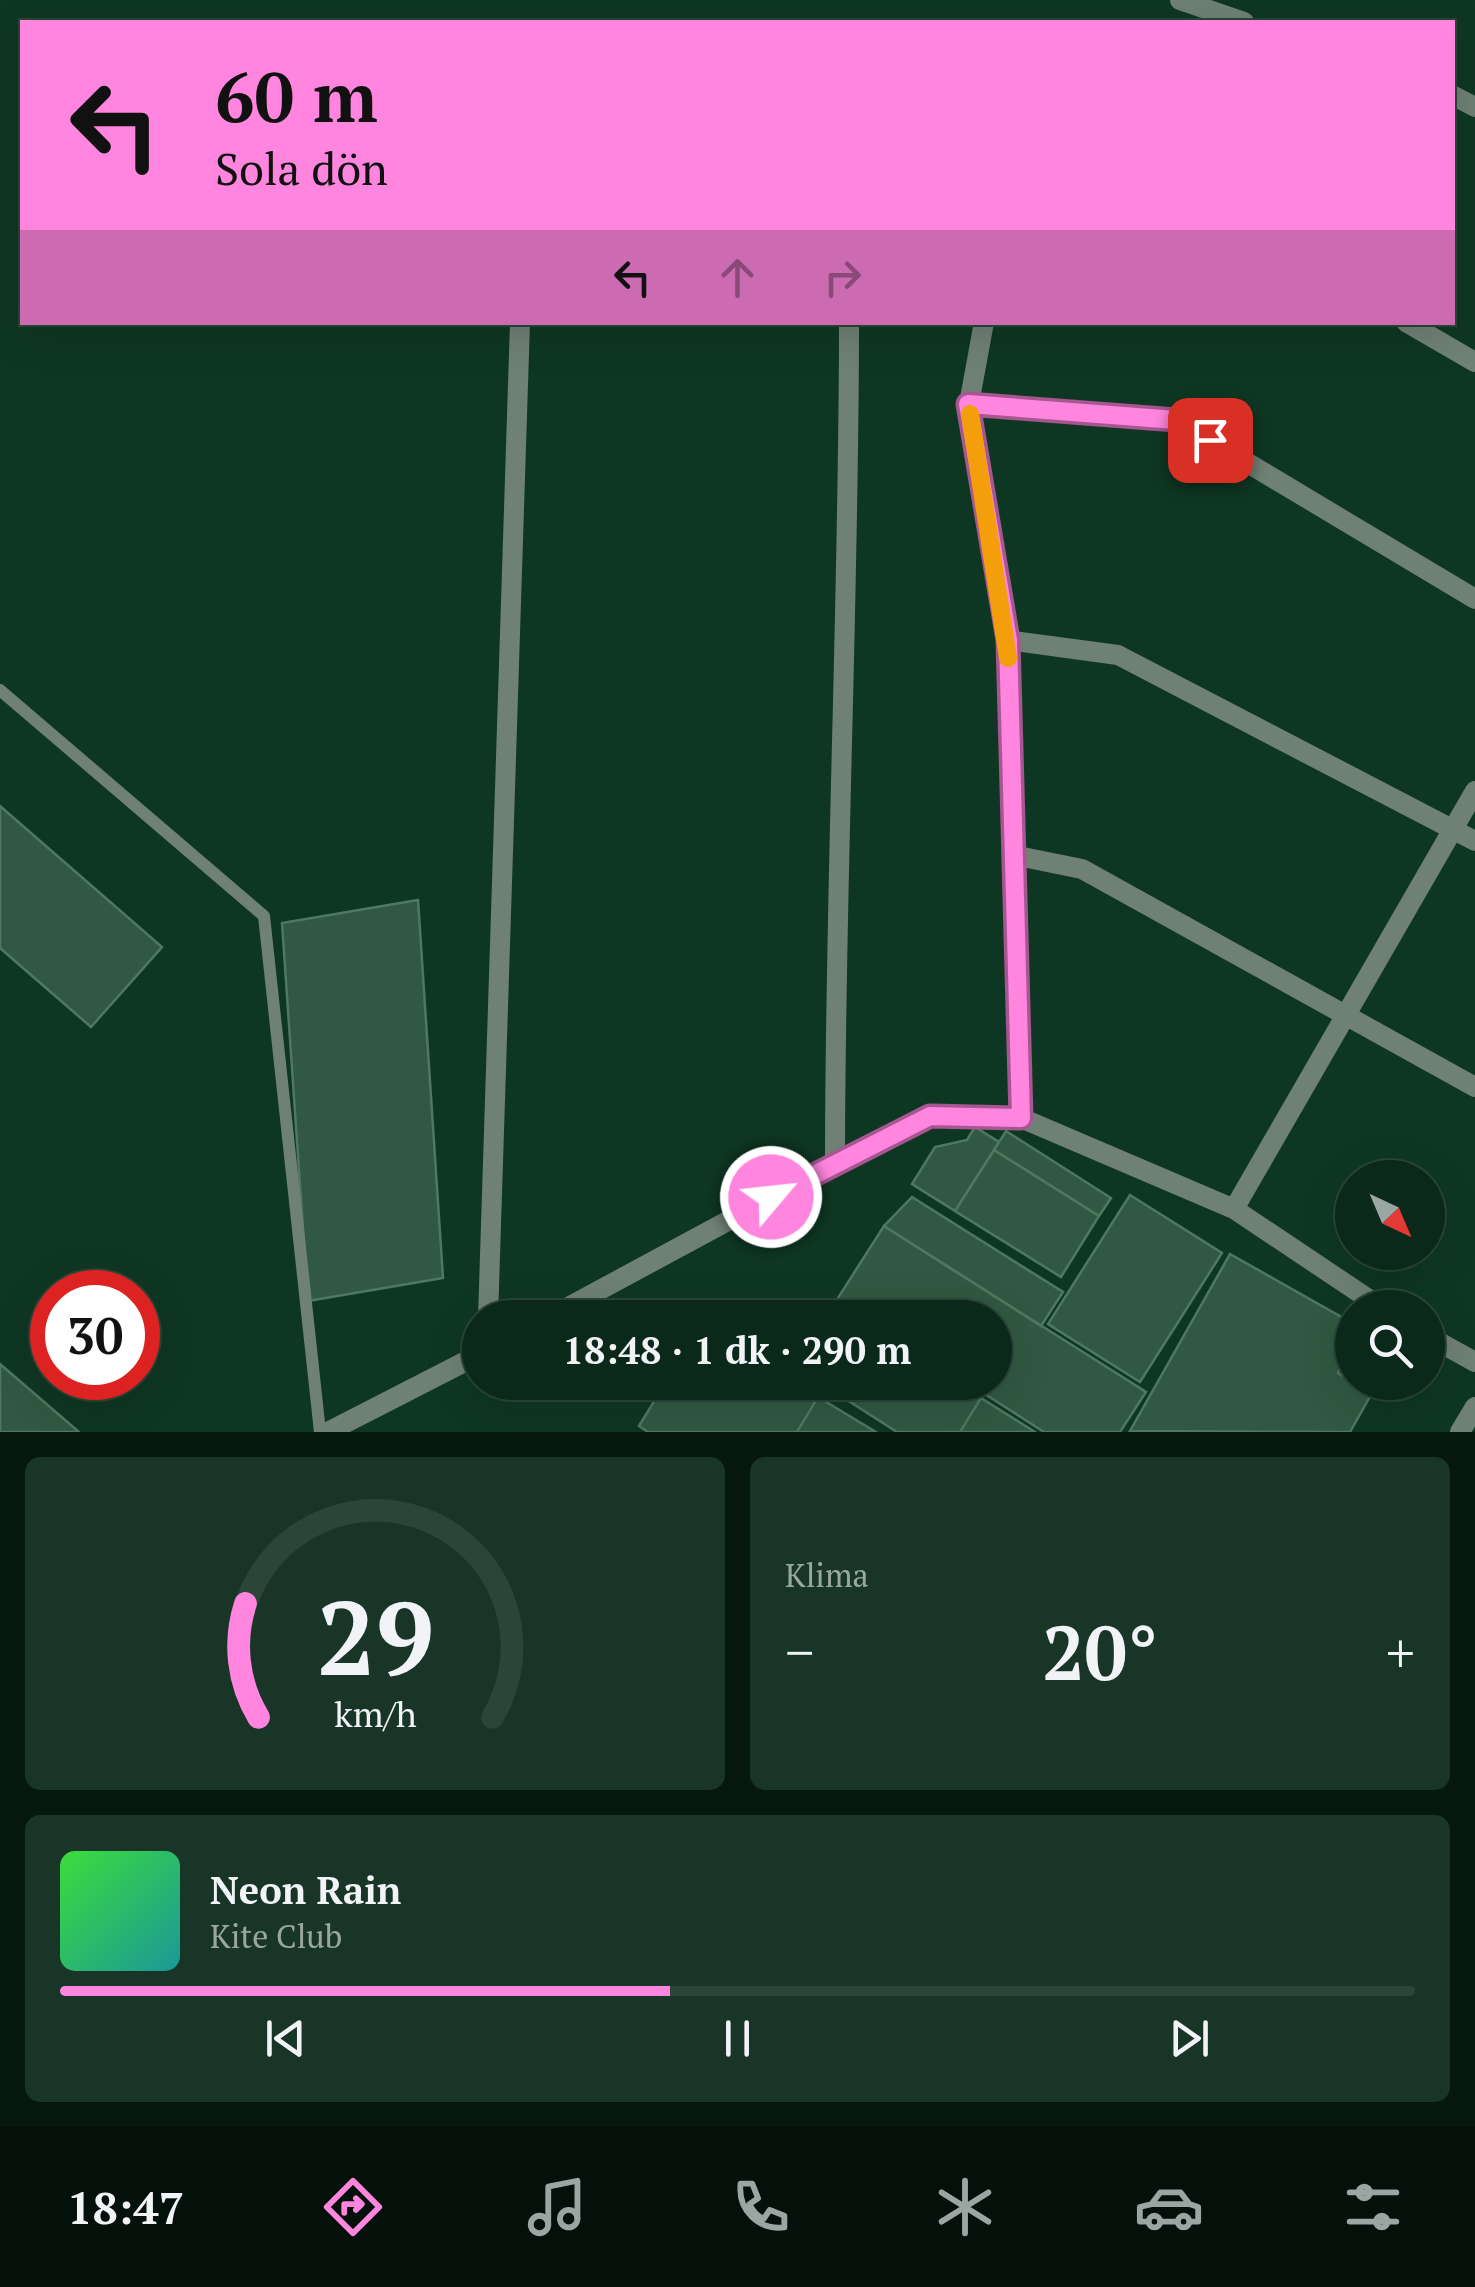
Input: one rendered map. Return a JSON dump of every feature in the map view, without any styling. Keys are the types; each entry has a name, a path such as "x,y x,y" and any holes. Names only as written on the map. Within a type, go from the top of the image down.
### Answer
{"street":[{"path":"1180,0 1238,20"},
{"path":"489,1300 520,325"},
{"path":"835,1162 835,960 849,526 848,325"},
{"path":"983,325 968,404 1008,640 1021,1118"},
{"path":"1411,325 1475,362"},
{"path":"968,404 1176,420 1475,599"},
{"path":"1008,640 1118,655 1475,841"},
{"path":"1234,1209 1475,791"},
{"path":"1014,855 1082,869 1475,1087"},
{"path":"581,1300 835,1162 930,1116 1021,1118 1234,1209 1355,1290"},
{"path":"1445,1345 1475,1362"},
{"path":"328,1432 462,1363"},
{"path":"1460,1432 1475,1407"}],"lane":[{"path":"0,690 264,916 320,1432"}],"building":[{"path":"0,806 162,947 91,1027 0,948"},
{"path":"418,900 443,1278 308,1301 282,923"},
{"path":"975,1127 999,1142 955,1211 912,1184 935,1147 967,1140"},
{"path":"1006,1131 1111,1198 1099,1216 994,1150"},
{"path":"994,1150 1099,1216 1061,1277 955,1211"},
{"path":"1130,1195 1222,1253 1140,1382 1048,1324"},
{"path":"912,1197 1063,1292 1041,1326 1012,1308 1012,1300 1000,1300 884,1226"},
{"path":"884,1226 1001,1300 837,1300"},
{"path":"1230,1254 1335,1313 1335,1400 1368,1400 1350,1432 1130,1431"},
{"path":"1012,1307 1146,1392 1120,1432 1044,1432 994,1400 1012,1400"},
{"path":"0,1364 30,1390 30,1400 42,1400 79,1432 0,1432"},
{"path":"655,1400 816,1400 797,1432 648,1432 639,1426"},
{"path":"816,1400 823,1400 876,1432 797,1432"},
{"path":"847,1400 980,1400 960,1432 897,1432"},
{"path":"980,1400 984,1400 1035,1432 960,1432"}],"slow traffic":[{"path":"970,414 1008,658"}],"route":[{"path":"771,1197 930,1116 1021,1118 1008,640 968,404 1176,420 1210,440"}]}
